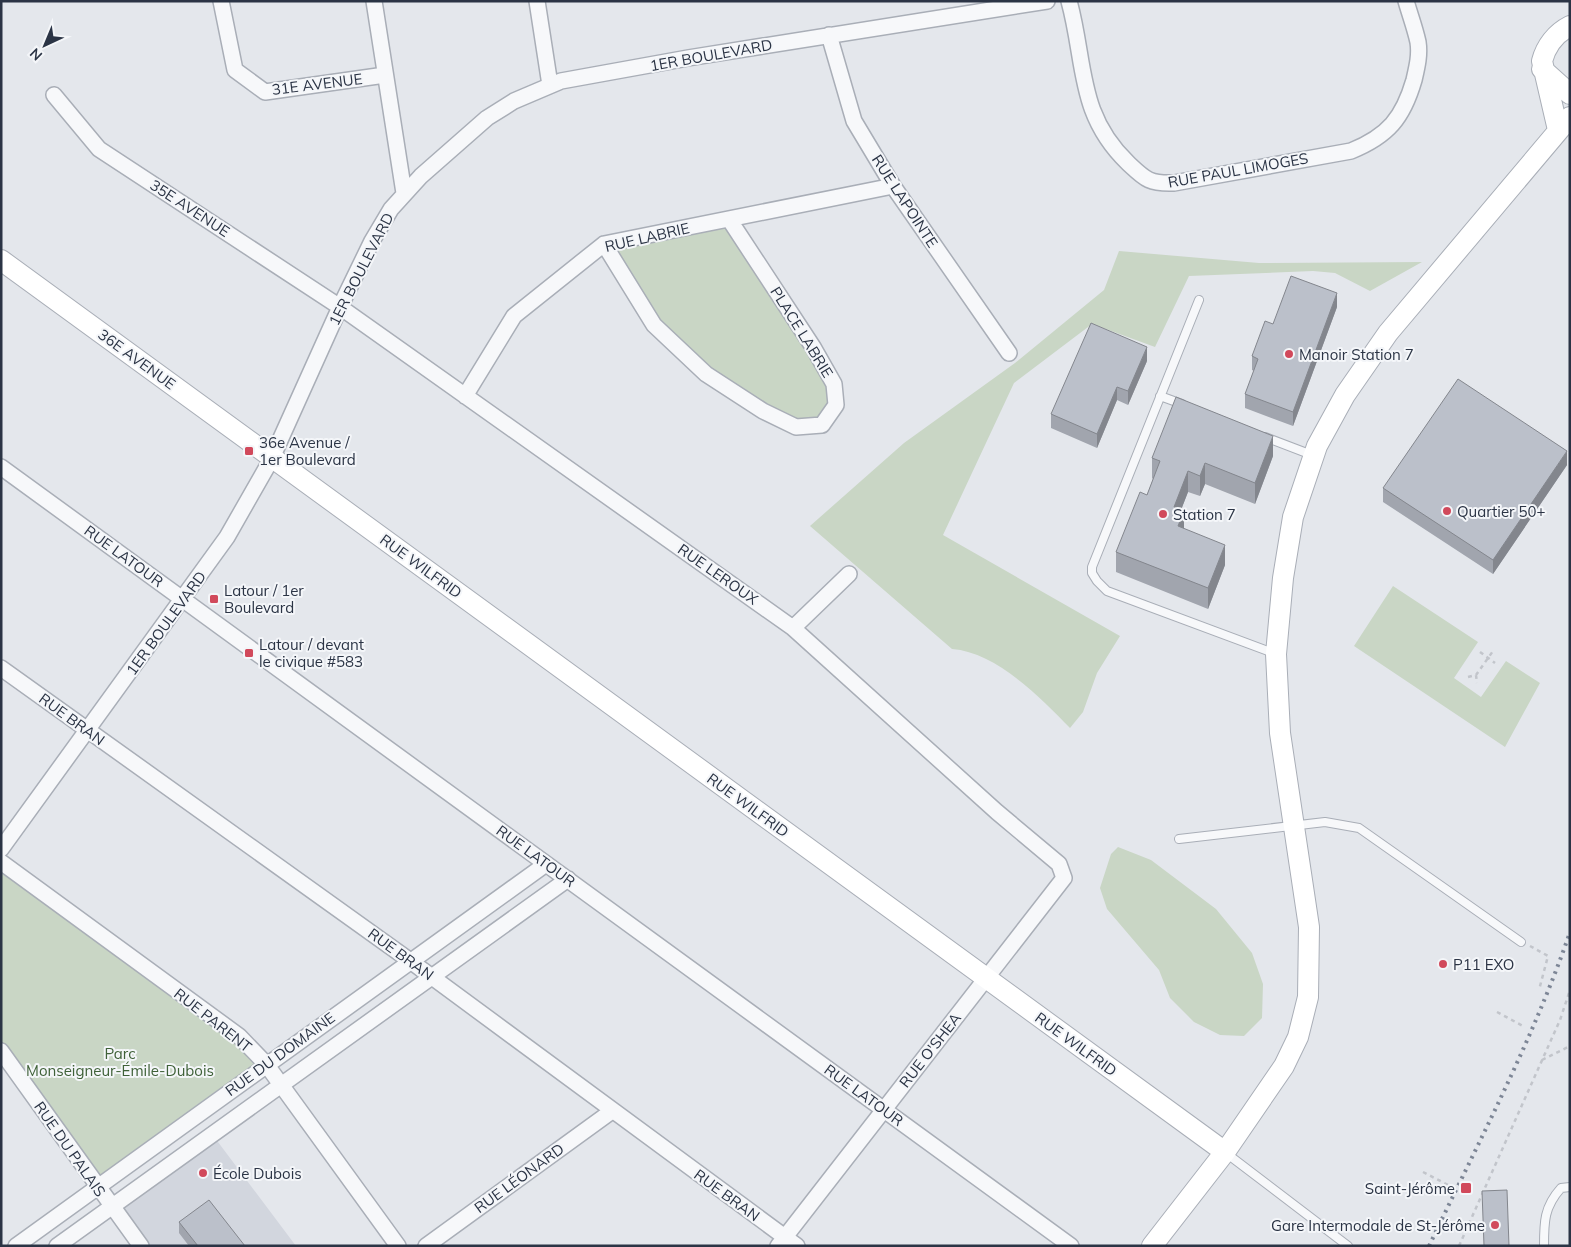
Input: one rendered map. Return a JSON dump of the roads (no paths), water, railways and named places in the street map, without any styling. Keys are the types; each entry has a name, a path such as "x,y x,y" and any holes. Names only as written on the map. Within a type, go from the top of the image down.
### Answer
{"street":[{"name":"31E AVENUE","path":"221,1 235,70 265,92 385,75"},
{"path":"374,1 404,193"},
{"path":"537,1 550,85"},
{"name":"1ER BOULEVARD","path":"1,849 184,600 227,537 272,458 340,307 372,241 391,209 404,193 456,144 488,118 514,100 550,85 688,58 1047,1"},
{"name":"RUE PAUL LIMOGES","path":"1069,1 1084,85 1095,121 1119,154 1143,178 1155,184 1174,183 1351,151 1372,142 1398,117 1408,101 1418,63 1418,43 1406,1"},
{"path":"1152,1246 1224,1152 1284,1066 1298,1037 1308,997 1309,927 1292,826 1280,733 1276,654 1283,578 1293,517 1314,456 1345,395 1388,333 1564,123 1542,68 1545,51 1555,37 1570,26"},
{"name":"RUE LAPOINTE","path":"829,35 854,122 893,186 1009,354"},
{"path":"1542,68 1570,94"},
{"name":"35E AVENUE","path":"54,94 99,149 340,307"},
{"name":"RUE LABRIE","path":"465,396 514,316 604,244 893,186"},
{"name":"PLACE LABRIE","path":"604,244 654,325 706,374 763,411 796,427 822,425 836,405 834,384 814,348 729,219"},
{"name":"36E AVENUE","path":"1,260 272,458"},
{"name":"RUE LEROUX","path":"340,307 793,628 997,812 1058,864 1064,878"},
{"name":"RUE WILFRID","path":"272,458 1224,1152"},
{"name":"RUE LATOUR","path":"1,466 1071,1246"},
{"path":"793,628 849,574"},
{"name":"RUE BRAN","path":"1,668 410,960 612,1111 781,1241 797,1246"},
{"name":"RUE PARENT","path":"1,862 239,1036 266,1064 398,1246"},
{"name":"RUE DU DOMAINE","path":"16,1246 410,960 546,864"},
{"name":"RUE O'SHEA","path":"781,1241 1064,878"},
{"name":"RUE DU DOMAINE","path":"58,1246 568,879"},
{"name":"RUE DU PALAIS","path":"1,1051 140,1246"},
{"name":"RUE LÉONARD","path":"426,1246 612,1111"}],"lane":[{"path":"1200,300 1092,567 1092,573 1107,591 1276,654"},
{"path":"1160,396 1188,407"},
{"path":"1260,435 1314,456"},
{"path":"1179,839 1325,822 1359,828 1521,942"},
{"path":"1224,1152 1255,1173 1348,1246"},
{"path":"1544,1246 1546,1214 1550,1200 1561,1188 1570,1187"}],"railway":[{"path":"1429,1246 1522,1052 1570,932"}],"place":[{"name":"Manoir Station 7","path":"1289,354"},
{"name":"36e Avenue / 1er Boulevard","path":"249,451"},
{"name":"Quartier 50+","path":"1447,511"},
{"name":"Station 7","path":"1163,514"},
{"name":"Latour / 1er Boulevard","path":"214,599"},
{"name":"Latour / devant le civique #583","path":"249,653"},
{"name":"P11 EXO","path":"1443,964"},
{"name":"École Dubois","path":"203,1173"},
{"name":"Saint-Jérôme","path":"1466,1188"},
{"name":"Gare Intermodale de St-Jérôme","path":"1495,1225"}],"park label":[{"name":"Parc Monseigneur-Émile-Dubois","path":"120,1062"}]}
